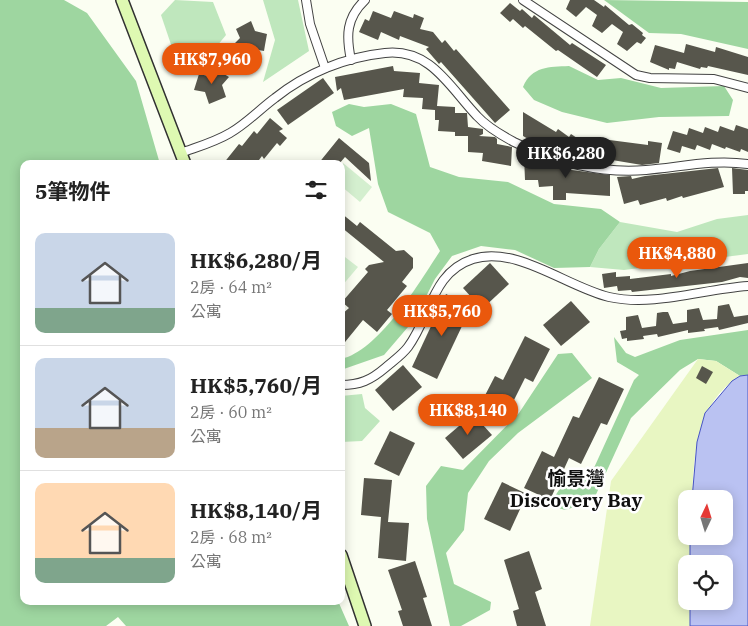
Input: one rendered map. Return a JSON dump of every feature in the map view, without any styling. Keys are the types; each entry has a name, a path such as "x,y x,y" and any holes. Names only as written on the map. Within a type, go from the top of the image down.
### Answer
{"street":[{"path":"122,0 183,158 232,132 288,88 325,68 389,52 419,58 439,72 477,117 492,129 524,146 574,163 605,169 638,171 707,162 748,164"},
{"path":"306,0 310,24 325,68"},
{"path":"352,60 347,40 348,29 355,12 365,0"},
{"path":"523,0 636,75 650,78 714,78 748,88"},
{"path":"345,385 366,382 400,355 414,337 442,280 458,265 477,257 490,255 512,258 596,293 626,300 652,299 748,286"},
{"path":"345,567 365,626"}],"shaded area":[{"path":"0,0 64,0 87,13 136,81 159,160 20,160 20,605 340,605 349,626 126,626 118,617 106,626 0,626"},
{"path":"175,0 213,2 226,35 203,63 180,71 161,15"},
{"path":"263,0 298,0 309,51 263,82 275,40"},
{"path":"604,0 748,2 748,49 681,34 649,33"},
{"path":"569,66 598,80 621,78 661,88 724,86 733,100 729,116 659,117 607,123 562,112 534,100 523,87 536,71"},
{"path":"349,104 364,107 391,104 416,114 430,167 459,177 508,182 554,204 601,209 620,222 599,249 590,267 554,268 515,250 481,246 452,256 435,279 414,320 384,355 345,369 345,357 370,343 383,330 397,314 440,251 430,233 388,212 378,184 369,128 352,136 336,126 332,112"},
{"path":"345,165 372,187 360,202 345,189"},
{"path":"748,215 748,254 624,270 590,267 599,249 620,222 677,232 717,219"},
{"path":"345,257 358,267 345,282"},
{"path":"748,330 748,375 740,376 716,361 698,359 680,370 631,418 593,501 565,510 549,505 559,490 593,470 634,380 639,375 617,362 614,337 626,353 635,357 680,340"},
{"path":"572,353 592,378 518,433 489,461 468,493 464,530 446,553 454,584 491,602 490,610 461,626 450,626 427,519 426,486 441,466 463,470 519,413 558,354"},
{"path":"362,394 365,408 380,421 362,441 345,442 345,396"}],"sand":[{"path":"698,359 716,361 740,376 726,387 706,414 697,446 693,490 678,490 678,545 690,545 690,555 678,555 678,610 690,610 690,626 590,626 611,481"}],"water":[{"path":"748,375 748,626 690,626 690,610 733,610 733,555 690,555 690,545 733,545 733,490 693,490 697,442 705,413 732,381 740,376"}],"building":[{"path":"570,0 594,0 604,7 605,5 629,25 632,24 646,38 641,44 637,42 627,51 617,44 623,32 612,24 602,33 592,26 597,15 586,7 576,17 566,9"},
{"path":"510,3 520,11 522,9 532,18 534,15 570,45 572,43 606,65 597,77 558,50 556,51 525,26 523,28 513,19 510,22 500,13"},
{"path":"373,11 391,18 394,11 413,18 414,14 424,18 420,29 433,32 442,43 445,40 454,51 456,49 510,110 495,123 441,62 439,64 426,49 429,47 400,36 399,40 381,32 378,40 359,32 365,19 369,21"},
{"path":"251,21 255,31 267,34 264,51 252,49 244,58 233,45 240,38 236,29"},
{"path":"686,44 715,52 716,47 748,57 748,75 708,66 707,68 701,67 700,69 677,62 675,69 669,68 669,70 650,62 655,45 684,53"},
{"path":"393,66 394,71 420,73 419,83 439,85 437,106 455,107 455,113 467,113 468,127 483,129 483,134 479,136 495,137 497,144 512,147 511,166 482,161 483,153 468,152 468,136 455,136 455,132 438,131 439,120 435,120 435,110 422,109 423,98 403,97 404,89 344,100 341,88 337,91 335,77"},
{"path":"214,68 229,77 222,85 226,97 209,104 205,92 194,90 199,74 208,76"},
{"path":"323,78 334,93 288,125 277,110"},
{"path":"523,112 556,132 558,129 569,137 571,134 583,142 572,158 558,154 547,146 545,149 523,136"},
{"path":"270,118 283,129 279,131 287,138 280,146 277,143 264,159 262,156 259,160 226,160 239,144 242,146 254,131 257,134"},
{"path":"736,125 748,129 748,152 741,149 740,152 726,147 725,149 712,144 710,150 697,145 695,150 682,146 680,153 667,149 673,131 687,135 689,128 703,133 705,127 718,132 720,126 734,131"},
{"path":"339,138 369,163 371,181 345,157 342,160 321,160"},
{"path":"594,138 648,145 648,141 662,143 659,163 642,165 612,160 610,153 610,160 599,158 600,154 591,153"},
{"path":"524,156 532,156 537,158 536,162 547,162 565,167 564,169 610,175 610,196 566,193 566,200 553,200 553,186 539,187 538,180 525,180"},
{"path":"718,168 724,187 683,198 682,196 667,201 666,198 640,205 638,200 624,204 617,177 631,176 632,179"},
{"path":"732,168 748,170 748,191 745,191 745,194 733,194"},
{"path":"345,216 357,226 360,222 396,251 404,250 413,258 413,268 402,282 407,286 387,310 392,314 377,332 363,320 345,342 345,312 349,308 345,305 345,299 368,272 365,269 369,265 384,262 345,230"},
{"path":"490,263 509,284 482,309 463,288"},
{"path":"748,263 748,278 740,277 722,282 632,292 631,290 618,291 617,286 604,288 602,274 616,272 616,277 630,276 630,279 671,274 671,276 690,271"},
{"path":"446,294 471,307 437,379 412,367"},
{"path":"571,301 590,322 561,346 543,325"},
{"path":"729,304 734,317 748,315 748,323 719,330 718,327 688,333 688,330 658,337 657,334 643,336 644,339 627,341 627,338 622,339 620,331 626,330 626,317 638,315 642,328 656,326 657,313 663,312 668,312 673,324 687,322 687,310 699,308 703,320 717,319 718,306"},
{"path":"525,336 550,349 533,382 525,378 503,422 478,409 495,376 503,380"},
{"path":"403,365 422,387 393,411 375,390"},
{"path":"702,366 713,372 706,384 696,378"},
{"path":"599,377 624,389 607,425 601,423 581,464 569,458 550,500 524,488 542,451 554,457 573,416 579,418"},
{"path":"473,414 492,435 463,459 445,438"},
{"path":"390,431 415,443 399,476 374,464"},
{"path":"364,478 392,480 388,522 409,523 406,561 378,558 381,517 361,515"},
{"path":"502,482 527,494 510,531 484,519"},
{"path":"529,551 542,589 535,592 546,626 517,626 513,611 519,609 504,560"},
{"path":"415,561 427,597 423,598 432,626 403,626 398,611 402,610 388,570"}],"district":[{"name":"愉景灣 Discovery Bay","path":"576,489"}]}
